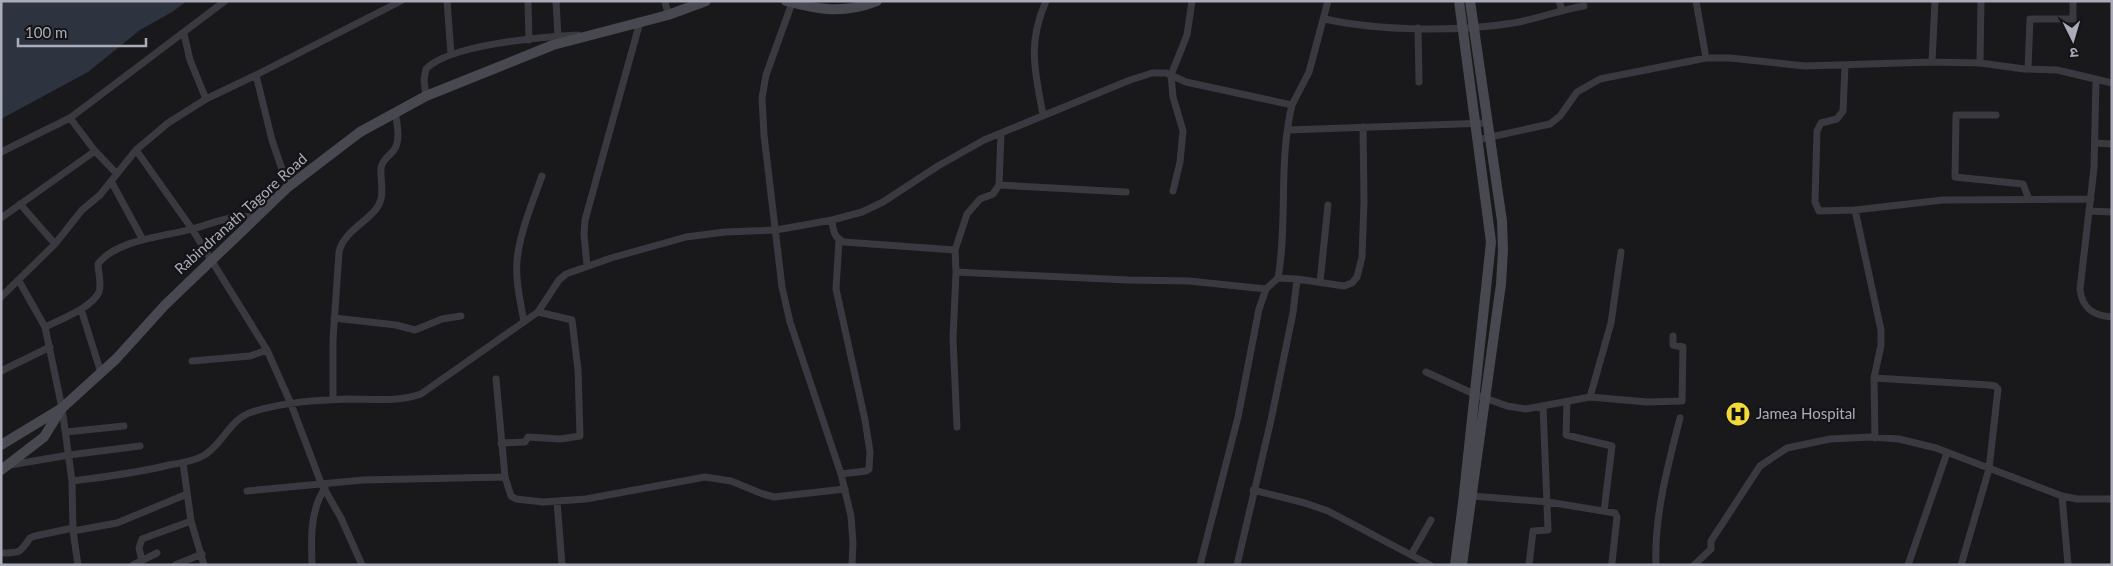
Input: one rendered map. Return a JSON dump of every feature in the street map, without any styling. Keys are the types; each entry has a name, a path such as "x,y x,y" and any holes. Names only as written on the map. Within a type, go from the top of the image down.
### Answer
{"street":[{"path":"1,152 70,118 184,34 225,1"},
{"path":"1,297 54,244 82,210 100,195 136,150 168,123 206,99 256,76 401,1"},
{"path":"448,1 452,54"},
{"path":"528,1 529,40"},
{"path":"556,1 558,36"},
{"path":"665,1 668,15"},
{"name":"Rabindranath Tagore Road","path":"1,445 62,408 116,359 165,305 211,259 288,187 360,132 426,96 553,45 588,34 668,15 706,1"},
{"path":"852,565 854,543 845,489 790,322 777,253 776,230 764,135 762,98 766,75 789,2 832,11 846,10 877,1"},
{"path":"1043,115 1033,47 1036,29 1046,1"},
{"path":"1173,191 1180,162 1182,131 1173,97 1171,75 1187,36 1192,1"},
{"path":"1200,565 1238,417 1259,309 1266,289 1278,278 1284,225 1283,176 1292,106 1309,72 1325,19 1328,1"},
{"path":"1459,1 1468,28 1487,123 1502,221 1503,250 1501,284 1462,565"},
{"path":"1454,565 1463,503 1491,242 1476,140 1468,28 1470,1"},
{"path":"1559,1 1562,10"},
{"path":"1696,1 1706,58"},
{"path":"1932,62 1935,1"},
{"path":"1980,63 1981,1"},
{"path":"2028,69 2030,19 2073,19 2073,1"},
{"path":"1325,19 1355,25 1468,28 1514,23 1584,6"},
{"path":"587,266 584,234 585,220 640,22"},
{"path":"1418,28 1419,82"},
{"path":"184,34 190,60 206,99"},
{"path":"426,96 424,80 426,69 452,54 529,40 588,34"},
{"path":"1476,140 1550,124 1560,116 1577,92 1592,82 1706,58 1730,58 1806,66 1932,62 1980,63 2028,69 2058,70 2112,83"},
{"path":"1845,66 1843,111 1837,119 1821,123 1818,131 1815,202 1820,211 1855,210 1942,200 2091,199"},
{"path":"72,481 132,474 182,463 206,454 239,418 252,412 291,404 333,400 411,398 421,394 538,312 559,280 566,274 587,266 686,238 725,232 776,230 832,220 862,212 883,202 938,166 1001,133 1144,76 1159,72 1186,82 1292,106"},
{"path":"256,76 272,140 288,187"},
{"path":"2096,79 2095,143 2091,199 2080,289 2081,298 2090,312 2098,316 2112,317"},
{"path":"333,400 334,318 340,245 376,208 382,197 381,167 385,159 394,150 398,141 395,112"},
{"path":"1996,115 1956,114 1954,177 2023,184 2029,198"},
{"path":"70,118 76,129 117,174"},
{"path":"1288,130 1487,123"},
{"path":"1278,278 1344,286 1352,283 1360,270 1364,202 1362,127"},
{"path":"957,427 953,339 955,250 967,214 980,199 993,194 999,184 1001,133"},
{"path":"2095,143 2112,144"},
{"path":"136,150 192,229 267,350 323,485 341,518 362,565"},
{"path":"1,218 96,151"},
{"path":"524,322 519,294 517,255 521,235 542,176"},
{"path":"111,181 143,240"},
{"path":"999,184 1126,192"},
{"path":"20,204 54,244"},
{"path":"1320,282 1328,205"},
{"path":"1855,210 1881,330 1881,345 1874,378 1875,438"},
{"path":"2090,211 2112,212"},
{"path":"45,327 81,309 98,292 100,283 98,266 100,262 114,251 143,240 192,229 235,216 256,217"},
{"path":"832,220 834,232 839,240 836,281 838,303 865,420 870,452 869,469 841,474"},
{"path":"839,240 853,243 955,250"},
{"path":"1590,397 1611,323 1621,252"},
{"path":"956,272 1189,281 1266,289"},
{"path":"1237,565 1287,344 1297,279"},
{"path":"19,281 45,327 50,347 69,455 78,565"},
{"path":"81,309 101,373"},
{"path":"502,443 525,442 528,437 560,439 580,436 578,370 572,320 538,312"},
{"path":"334,318 396,325 414,330 442,319 461,316"},
{"path":"1426,372 1474,394 1507,406 1526,409 1590,397 1647,402 1682,401 1682,347 1673,345 1673,336"},
{"path":"1,372 50,347"},
{"path":"192,362 250,356 267,350"},
{"path":"1874,378 1996,386 1999,393 1989,469 1961,565"},
{"path":"496,379 505,477 508,492 516,499 557,501 623,494 705,478 731,481 763,494 774,496 845,489"},
{"path":"1567,402 1566,435 1612,446 1604,511"},
{"path":"1529,565 1533,531 1548,530 1543,406"},
{"path":"3,468 44,437 62,408"},
{"path":"1656,565 1659,518 1670,456 1680,418"},
{"path":"66,432 124,426"},
{"path":"1694,565 1711,549 1711,541 1722,527 1750,479 1760,466 1772,456 1787,448 1830,439 1899,439 1947,453 2062,496 2077,499 2112,499"},
{"path":"3,468 69,455 140,446"},
{"path":"1908,565 1947,453"},
{"path":"182,463 192,521 204,565"},
{"path":"247,491 363,480 505,477"},
{"path":"312,565 313,515 323,485"},
{"path":"1253,490 1306,503 1328,511 1430,565"},
{"path":"1,553 16,553 24,549 28,540 35,536 117,524 187,494"},
{"path":"1472,496 1548,502 1604,511 1617,515 1612,562"},
{"path":"2062,496 2068,565"},
{"path":"557,501 562,565"},
{"path":"1411,555 1431,520"},
{"path":"142,560 139,548 142,539 192,521"},
{"path":"134,565 157,553"},
{"path":"175,565 202,554"}],"shaded area":[{"path":"1,1 187,1 140,30 88,72 1,119"}],"place":[{"name":"Jamea Hospital","path":"1738,414"}]}
